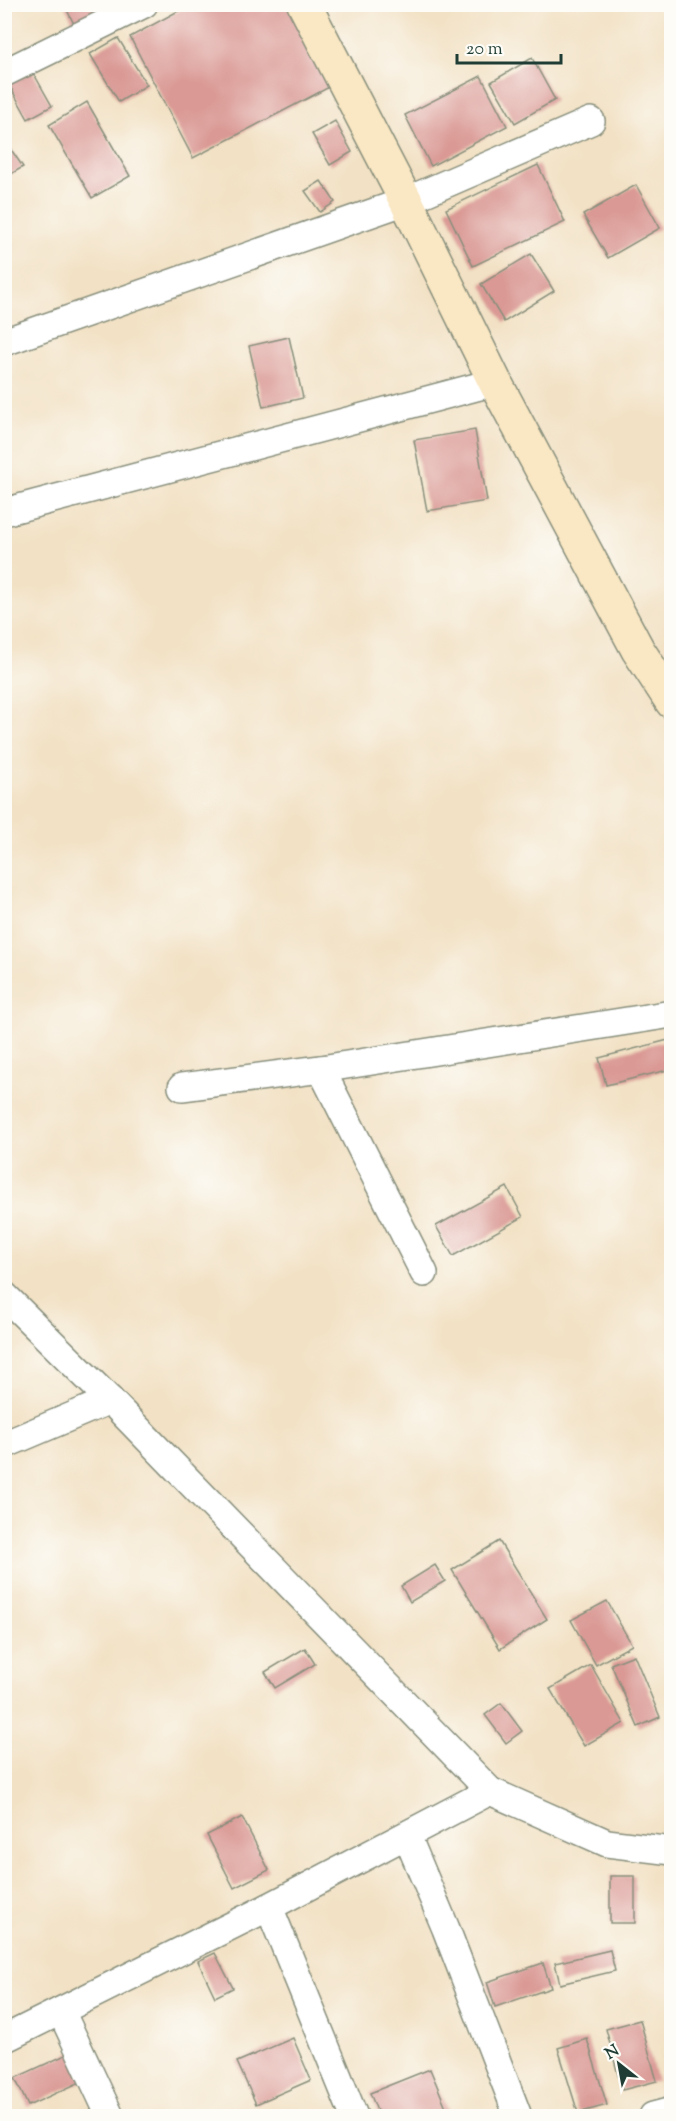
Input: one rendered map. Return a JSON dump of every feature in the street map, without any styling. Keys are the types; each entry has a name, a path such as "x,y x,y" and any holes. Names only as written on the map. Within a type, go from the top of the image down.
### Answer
{"street":[{"path":"4,73 144,4"},
{"path":"304,4 406,201 495,382 638,650 672,702"},
{"path":"4,342 406,201 591,121"},
{"path":"4,512 495,382"},
{"path":"182,1087 321,1069 672,1014"},
{"path":"321,1069 424,1273"},
{"path":"4,1294 490,1791 607,1843 672,1851"},
{"path":"4,1445 110,1400"},
{"path":"4,2039 408,1836 490,1791"},
{"path":"408,1836 518,2116"},
{"path":"269,1906 354,2116"},
{"path":"61,2011 110,2116"},
{"path":"653,2116 672,2111"}],"building":[{"path":"64,4 127,4 77,30"},
{"path":"191,4 299,4 339,82 193,158 130,37"},
{"path":"118,38 147,85 119,102 90,54"},
{"path":"532,58 555,100 515,123 491,82"},
{"path":"30,67 52,106 28,119 6,79"},
{"path":"481,76 507,126 431,166 405,115"},
{"path":"87,102 130,176 92,198 49,125"},
{"path":"335,121 352,152 330,165 312,134"},
{"path":"10,148 23,167 4,178 4,151"},
{"path":"538,165 565,222 473,266 446,209"},
{"path":"321,181 335,202 320,212 305,191"},
{"path":"636,185 660,228 608,258 583,215"},
{"path":"531,254 554,291 504,322 481,284"},
{"path":"289,337 303,398 263,407 249,346"},
{"path":"475,430 487,501 427,511 414,440"},
{"path":"672,1039 672,1069 606,1085 599,1058"},
{"path":"507,1187 523,1217 453,1256 436,1226"},
{"path":"499,1541 547,1619 500,1649 452,1570"},
{"path":"435,1565 445,1581 410,1602 401,1586"},
{"path":"607,1601 632,1645 596,1665 571,1620"},
{"path":"305,1648 315,1664 275,1688 265,1672"},
{"path":"634,1655 660,1717 638,1727 611,1664"},
{"path":"591,1665 624,1723 584,1746 550,1689"},
{"path":"501,1703 522,1731 506,1743 485,1715"},
{"path":"242,1817 269,1870 234,1888 207,1835"},
{"path":"610,1876 635,1876 635,1923 610,1923"},
{"path":"610,1950 615,1971 560,1984 555,1963"},
{"path":"215,1953 233,1988 215,1997 198,1961"},
{"path":"543,1963 551,1988 495,2007 487,1982"},
{"path":"640,2020 657,2081 622,2090 606,2029"},
{"path":"293,2038 311,2080 256,2104 237,2062"},
{"path":"587,2039 607,2105 578,2113 558,2048"},
{"path":"74,2051 87,2079 28,2106 15,2078"},
{"path":"430,2069 448,2112 437,2116 379,2116 370,2093"}]}
